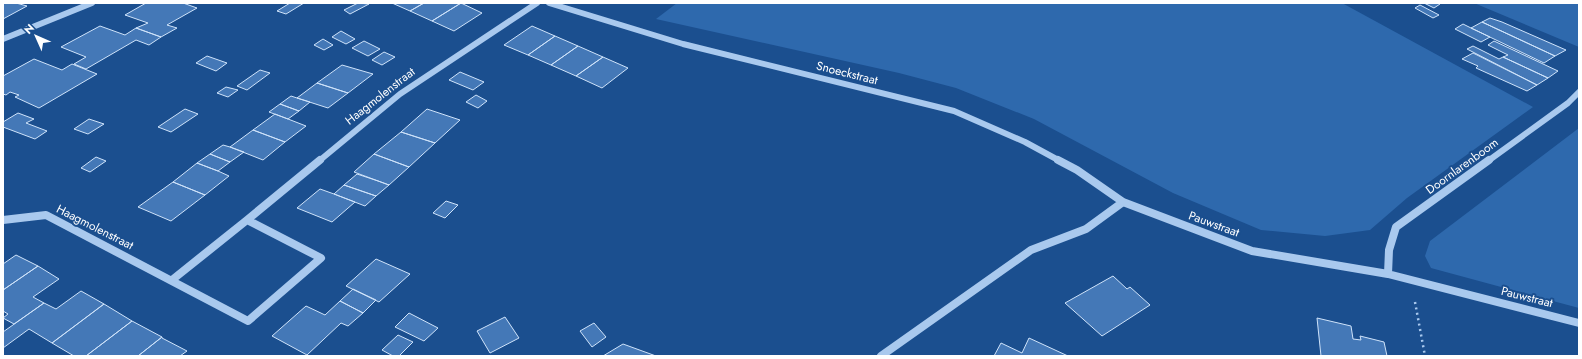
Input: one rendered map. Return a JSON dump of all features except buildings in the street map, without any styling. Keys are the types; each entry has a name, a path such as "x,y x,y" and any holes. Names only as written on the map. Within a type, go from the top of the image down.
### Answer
{"street":[{"path":"3,39 92,3"},
{"name":"Haagmolenstraat","path":"172,280 400,94 537,3"},
{"name":"Snoeckstraat","path":"549,3 684,44 954,110 1025,142 1077,170 1123,202"},
{"name":"Doornlarenboom","path":"1388,274 1387,259 1389,245 1396,227 1568,103 1579,92"},
{"path":"881,356 1031,250 1086,229 1123,202"},
{"name":"Pauwstraat","path":"1123,202 1252,251 1388,274 1579,323"},
{"name":"Haagmolenstraat","path":"3,220 46,215 248,321 321,258 247,220"}],"path":[{"path":"1410,280 1425,356"}],"shaded area":[{"path":"677,3 1342,3 1533,107 1407,198 1370,230 1325,236 1261,230 1173,193 1034,119 956,88 899,73 656,19"},
{"path":"1474,3 1579,3 1579,47"},
{"path":"1579,128 1579,308 1431,268 1425,256 1430,241"}]}
